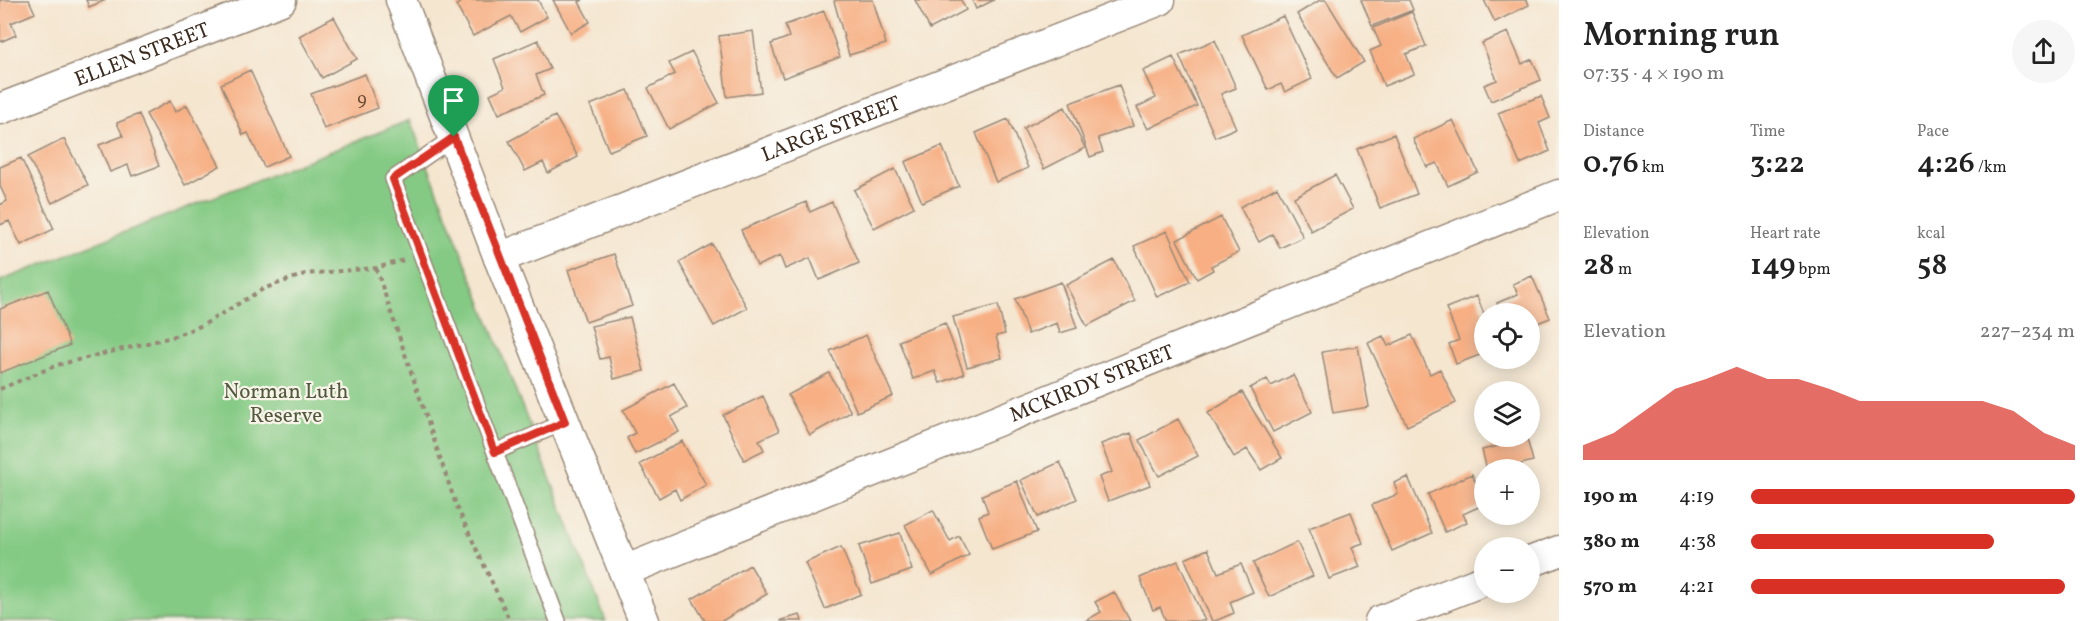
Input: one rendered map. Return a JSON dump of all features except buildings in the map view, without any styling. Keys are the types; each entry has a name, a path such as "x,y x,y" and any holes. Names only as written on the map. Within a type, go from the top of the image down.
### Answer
{"street":[{"name":"ELLEN STREET","path":"0,109 282,0"},
{"path":"401,0 500,258 644,621"},
{"name":"LARGE STREET","path":"500,258 1160,0"},
{"name":"MCKIRDY STREET","path":"624,571 1559,195"},
{"path":"1540,558 1559,551"},
{"path":"1380,621 1474,584"}],"lane":[{"path":"454,137 393,179 558,621"},
{"path":"495,452 565,422"}],"path":[{"path":"0,389 57,365 172,338 203,325 263,289 305,274 376,268 422,255"},
{"path":"376,268 456,505 510,621"}],"green space":[{"name":"Norman Luth Reserve","path":"410,120 606,621 0,621 0,281"}],"route":[{"path":"454,137 565,422 495,452 393,179 454,137"}]}
